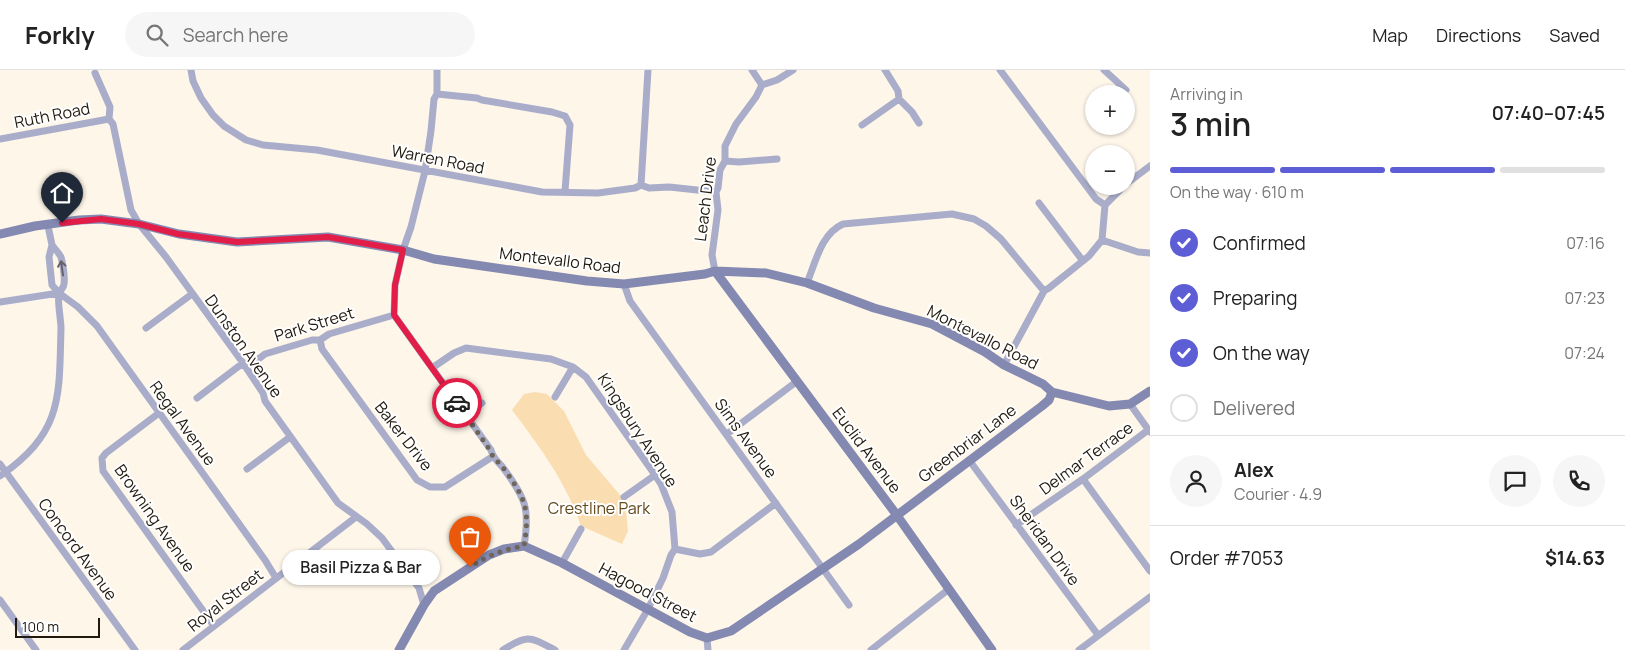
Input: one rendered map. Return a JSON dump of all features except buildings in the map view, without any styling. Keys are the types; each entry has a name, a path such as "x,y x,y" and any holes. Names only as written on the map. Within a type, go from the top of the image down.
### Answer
{"street":[{"name":"Warren Road","path":"191,70 193,81 201,98 213,115 224,126 246,140 263,145 318,150 542,192 598,194 636,188 641,185 649,188 669,187 716,192"},
{"path":"399,650 434,590 489,555 524,546 527,526 523,499 500,464 492,457 490,450 466,415 394,315 395,285 425,171 434,99 437,94 437,70"},
{"path":"641,185 648,70"},
{"path":"752,70 762,85 777,80 793,70"},
{"path":"885,70 898,91 899,99 919,122"},
{"path":"1000,70 1096,199 1105,205"},
{"path":"1104,70 1120,85"},
{"name":"Dunston Avenue","path":"95,71 110,107 109,119 113,124 131,210 139,224 166,257 243,364 290,437 310,462 338,504 368,524 382,538 418,588 424,605"},
{"name":"Leach Drive","path":"715,271 712,255 718,210 716,192 720,170 725,161 725,146 736,124 756,97 762,85"},
{"path":"437,94 477,98 566,116 570,125 565,192"},
{"path":"862,125 899,99"},
{"name":"Ruth Road","path":"0,139 109,119"},
{"path":"725,161 739,162 778,159"},
{"path":"1135,177 1150,166"},
{"path":"1004,365 1044,291 1089,256 1102,240 1105,205 1115,195"},
{"path":"1039,203 1083,261"},
{"path":"807,283 826,237 834,228 843,224 952,214 974,219 986,226 1001,239 1044,291"},
{"name":"Montevallo Road","path":"0,234 35,226 101,219 139,224 178,234 237,242 328,237 403,250 434,259 587,281 624,284 705,274 715,271 766,274 807,283 874,308 932,324 985,352 1004,365 1043,384 1052,392 1109,406 1130,404"},
{"path":"3,474 40,440 52,418 58,400 61,316 59,293 64,284 60,256 52,245 48,226"},
{"path":"1102,240 1138,252 1150,253"},
{"path":"52,245 48,257 52,286 59,293"},
{"name":"Euclid Avenue","path":"715,271 896,514 992,650"},
{"name":"Sims Avenue","path":"624,284 630,302 727,434 849,606"},
{"path":"0,302 59,293"},
{"name":"Regal Avenue","path":"59,293 78,307 97,326 276,578"},
{"path":"146,328 192,294"},
{"name":"Park Street","path":"196,398 243,364 252,364 266,354 296,344 320,340 329,334 394,315"},
{"name":"Baker Drive","path":"320,340 322,349 417,480 430,487 445,487 492,457"},
{"name":"Kingsbury Avenue","path":"432,368 454,353 466,348 552,359 574,368 586,377 655,475 661,484 672,512 675,549 648,609 624,650"},
{"path":"555,397 574,368"},
{"path":"727,434 796,382"},
{"path":"1149,431 1130,404 1150,391"},
{"name":"Greenbriar Lane","path":"896,514 1042,406 1049,400 1052,392"},
{"path":"466,415 482,402"},
{"name":"Browning Avenue","path":"159,413 106,453 102,458 103,471 214,626"},
{"name":"Delmar Terrace","path":"1016,524 1083,479 1149,431"},
{"path":"247,469 290,437"},
{"name":"Sheridan Drive","path":"969,460 1098,636"},
{"name":"Concord Avenue","path":"0,464 3,474 135,650"},
{"path":"624,497 655,475"},
{"path":"1083,479 1150,571"},
{"path":"675,549 700,554 711,552 776,503"},
{"name":"Hagood Street","path":"524,546 562,563 690,632 707,638 731,631 859,544 896,514"},
{"name":"Royal Street","path":"183,650 356,517"},
{"path":"562,563 581,529"},
{"path":"877,648 949,589"},
{"path":"1079,650 1150,597"},
{"path":"0,600 36,650"},
{"path":"503,650 517,641 528,638 555,650"},
{"path":"707,638 708,650"}],"green space":[{"name":"Crestline Park","path":"535,392 547,394 564,411 586,455 625,501 628,531 622,544 581,526 560,480 542,451 512,410 524,394"}],"way so far":[{"path":"457,403 490,450 492,457 500,464 513,482 523,499 526,511 527,526 524,546 489,555 470,567"}],"place":[{"name":"Basil Pizza & Bar","path":"470,567"}],"route":[{"path":"62,223 101,219 139,224 178,234 237,242 328,237 403,250 395,285 394,315 457,403"}]}
